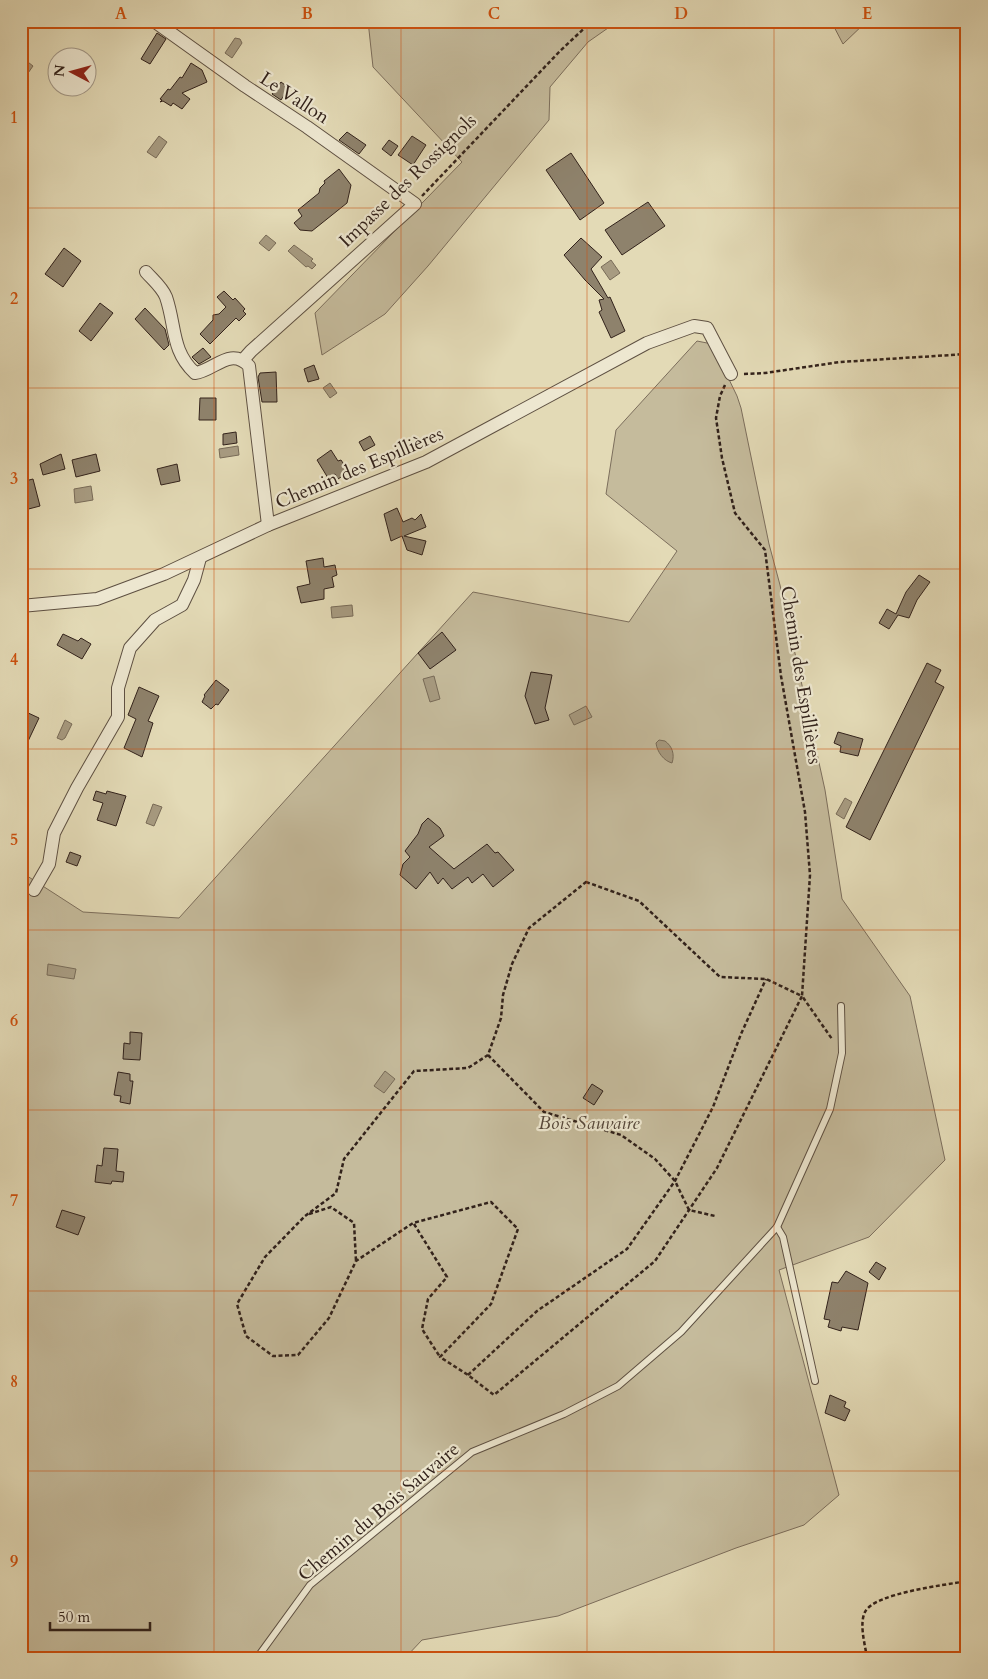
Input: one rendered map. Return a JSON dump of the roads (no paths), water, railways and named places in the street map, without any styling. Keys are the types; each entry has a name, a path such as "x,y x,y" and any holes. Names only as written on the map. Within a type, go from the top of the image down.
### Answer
{"street":[{"name":"Le Vallon","path":"154,21 245,86 307,126 415,204"},
{"name":"Impasse des Rossignols","path":"243,360 415,204"},
{"path":"146,272 161,288 166,297 180,356 195,373 203,372 219,361 234,358 243,360 249,366 268,525"},
{"name":"Chemin des Espillières","path":"21,606 97,599 164,574 268,525 426,462 647,343 694,326 707,328 731,374"},
{"path":"34,890 49,864 54,832 118,717 118,688 130,648 155,620 182,605 194,580 200,558"}],"lane":[{"name":"Chemin du Bois Sauvaire","path":"257,1658 310,1585 472,1452 564,1414 618,1386 681,1332 777,1227 830,1109 842,1053 841,1006"},
{"path":"777,1227 783,1237 815,1381"}],"park label":[{"name":"Bois Sauvaire","path":"589,1122"}]}
